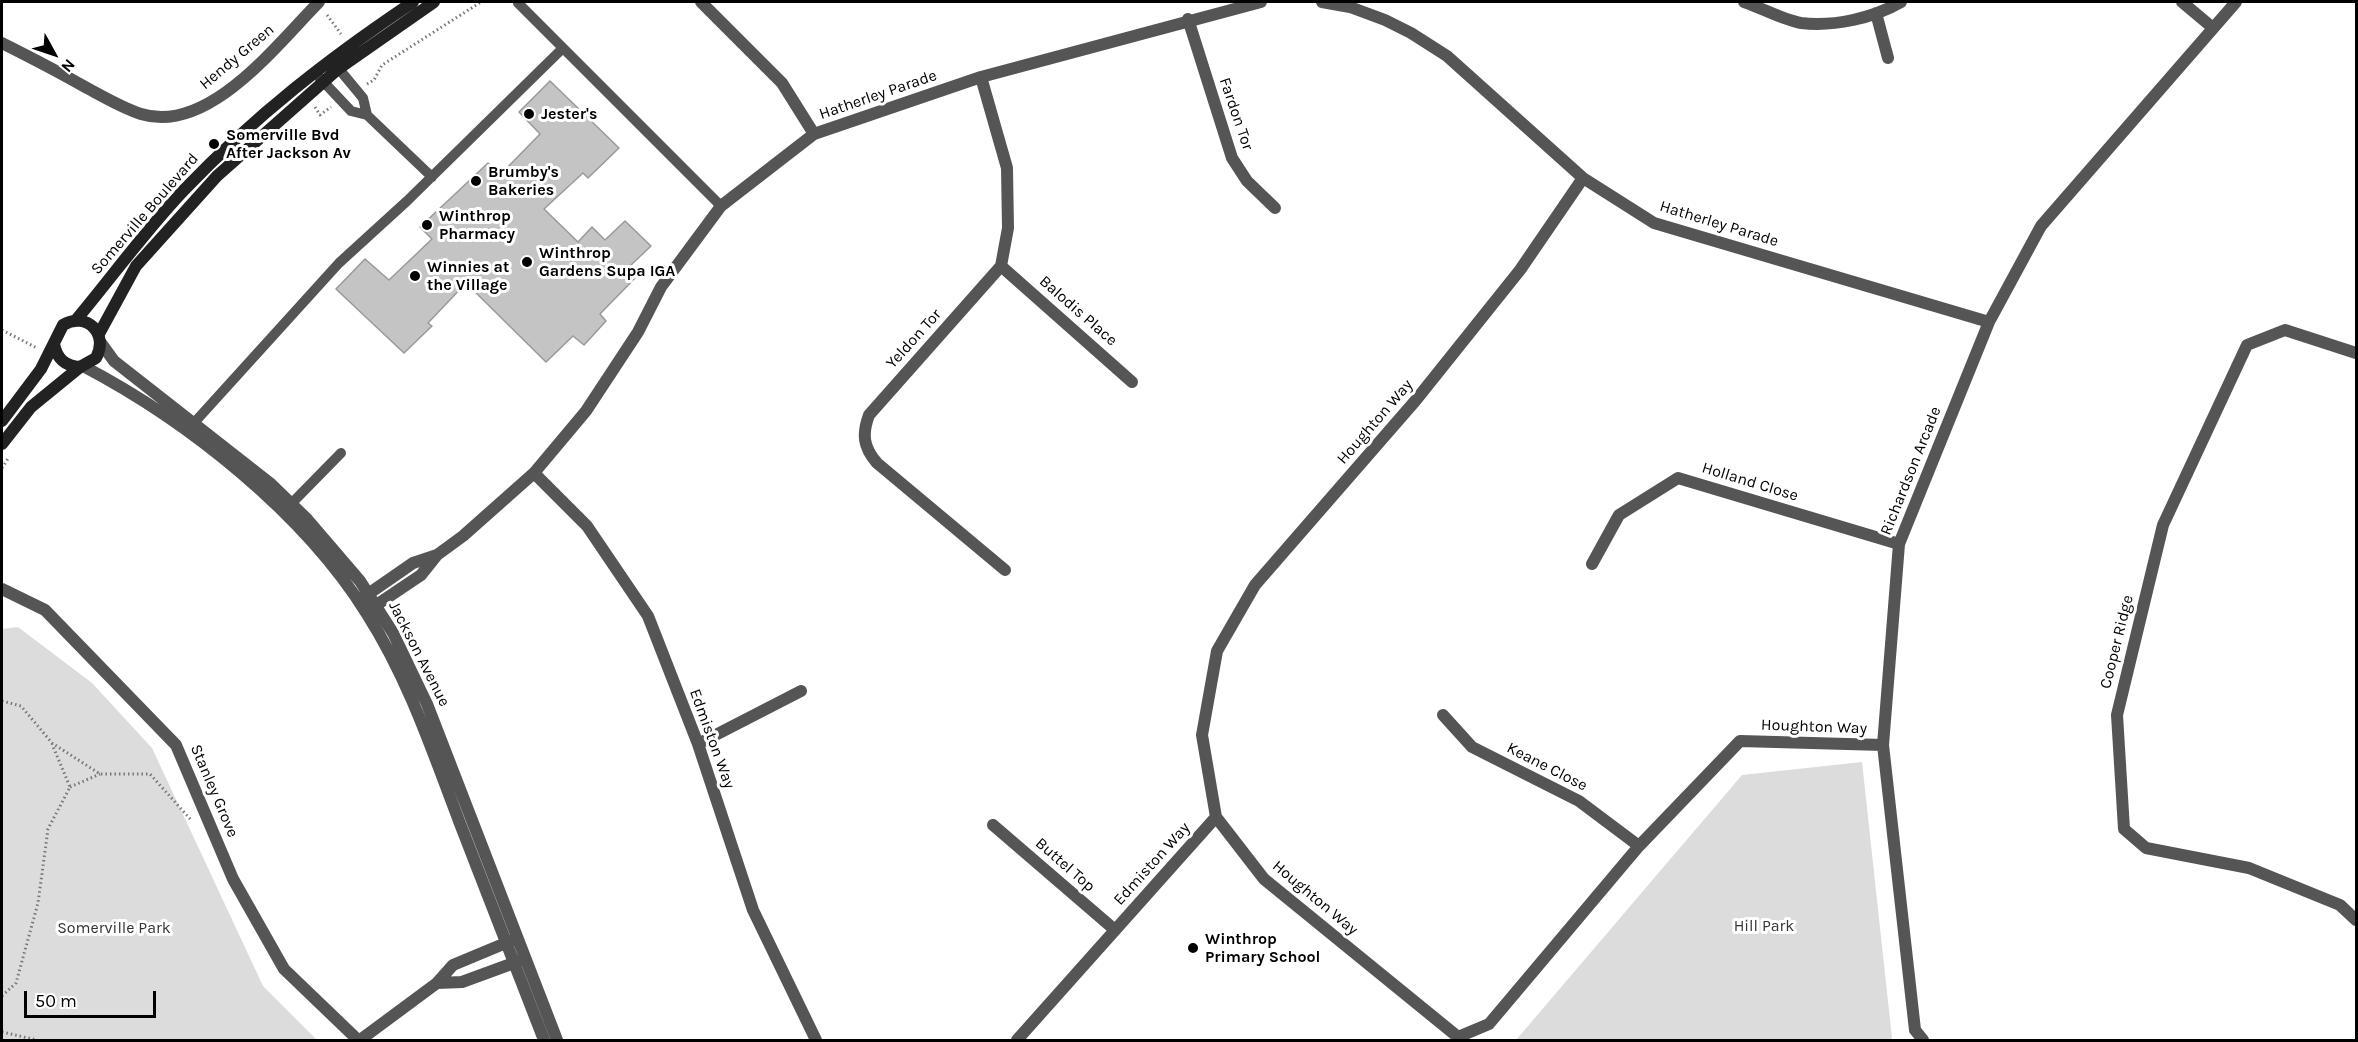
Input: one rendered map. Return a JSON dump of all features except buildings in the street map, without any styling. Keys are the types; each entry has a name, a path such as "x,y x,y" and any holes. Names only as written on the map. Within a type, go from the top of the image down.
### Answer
{"main road":[{"name":"Somerville Boulevard","path":"2,421 35,378 63,325 76,320 183,191 263,113 314,71 413,2"},
{"name":"Somerville Boulevard","path":"2,444 31,407 82,366 96,358 100,339 136,266 174,221 217,176 338,69 434,2"},
{"path":"76,320 90,323 100,339"},
{"path":"54,344 55,351 65,363 82,366"}],"street":[{"name":"Hendy Green","path":"2,43 117,103 142,114 163,116 187,112 205,105 231,88 286,38 318,2"},
{"path":"702,2 782,83 814,134"},
{"name":"Hatherley Parade","path":"371,609 421,575 437,555 463,536 534,473 586,411 638,332 661,287 721,206 814,134 981,77 1188,19 1261,2"},
{"name":"Hatherley Parade","path":"1322,2 1352,4 1411,33 1447,56 1583,178 1654,223 1989,322"},
{"path":"1744,2 1800,23 1830,24 1876,13 1901,2"},
{"path":"2182,2 2213,28"},
{"name":"Richardson Arcade","path":"1923,1041 1912,1035 1883,745 1899,544 1989,322 2041,226 2236,2"},
{"path":"1876,13 1888,58"},
{"name":"Fardon Tor","path":"1188,19 1232,158 1247,181 1275,208"},
{"path":"981,77 1007,168 1008,228 1001,266"},
{"name":"Houghton Way","path":"1583,178 1520,270 1416,400 1255,585 1217,651 1202,735 1216,817 1264,879 1458,1037 1489,1024 1639,846 1740,741 1883,745"},
{"name":"Balodis Place","path":"1001,266 1132,382"},
{"name":"Yeldon Tor","path":"1001,266 869,415 863,440 868,453 877,463 1005,570"},
{"name":"Cooper Ridge","path":"2356,353 2285,330 2247,345 2163,525 2117,715 2124,829 2146,849 2249,868 2340,905 2356,920"},
{"name":"Jackson Avenue","path":"100,339 114,361 292,503 332,546 371,609 393,633 427,704 518,938 520,960 544,1041"},
{"name":"Jackson Avenue","path":"82,366 171,419 285,512 363,597"},
{"name":"Edmiston Way","path":"534,473 587,526 648,616 698,744 753,910 816,1041"},
{"name":"Holland Close","path":"1592,564 1619,515 1678,478 1899,544"},
{"name":"Hatherley Parade","path":"363,597 413,562 437,555"},
{"name":"Stanley Grove","path":"2,589 45,610 176,745 233,879 284,969 359,1041"},
{"name":"Jackson Avenue","path":"371,609 418,711 506,942 520,960 557,1041"},
{"path":"698,744 801,691"},
{"name":"Keane Close","path":"1443,715 1472,747 1579,801 1639,846"},
{"name":"Edmiston Way","path":"1017,1041 1216,817"},
{"name":"Buttel Top","path":"993,825 1115,930"},
{"path":"359,1041 437,983 453,965 518,938"},
{"path":"437,983 462,982 520,960"}],"lane":[{"path":"518,3 721,206"},
{"path":"193,424 339,262 432,177 563,48"},
{"path":"330,58 363,98 367,115"},
{"path":"314,71 351,111 367,115 432,177"},
{"path":"292,503 341,453"}],"path":[{"path":"318,2 350,45"},
{"path":"374,80 382,65 481,2"},
{"path":"2,330 37,348"},
{"path":"2,702 21,706 52,743 100,774"},
{"path":"52,743 70,787"},
{"path":"2,996 16,983 38,903 48,829 70,787 100,774 150,774 194,823"},
{"path":"2,1032 37,1041"}],"green space":[{"name":"Somerville Park","path":"18,627 92,683 152,748 263,986 317,1040 2,1040 2,629"},
{"name":"Hill Park","path":"1862,762 1892,1038 1890,1040 1516,1040 1742,775"}],"place":[{"name":"Jester's","path":"529,114"},
{"name":"Somerville Bvd After Jackson Av","path":"214,144"},
{"name":"Brumby's Bakeries","path":"476,181"},
{"name":"Winthrop Pharmacy","path":"427,225"},
{"name":"Winthrop Gardens Supa IGA","path":"527,262"},
{"name":"Winnies at the Village","path":"415,276"},
{"name":"Winthrop Primary School","path":"1193,948"}]}
